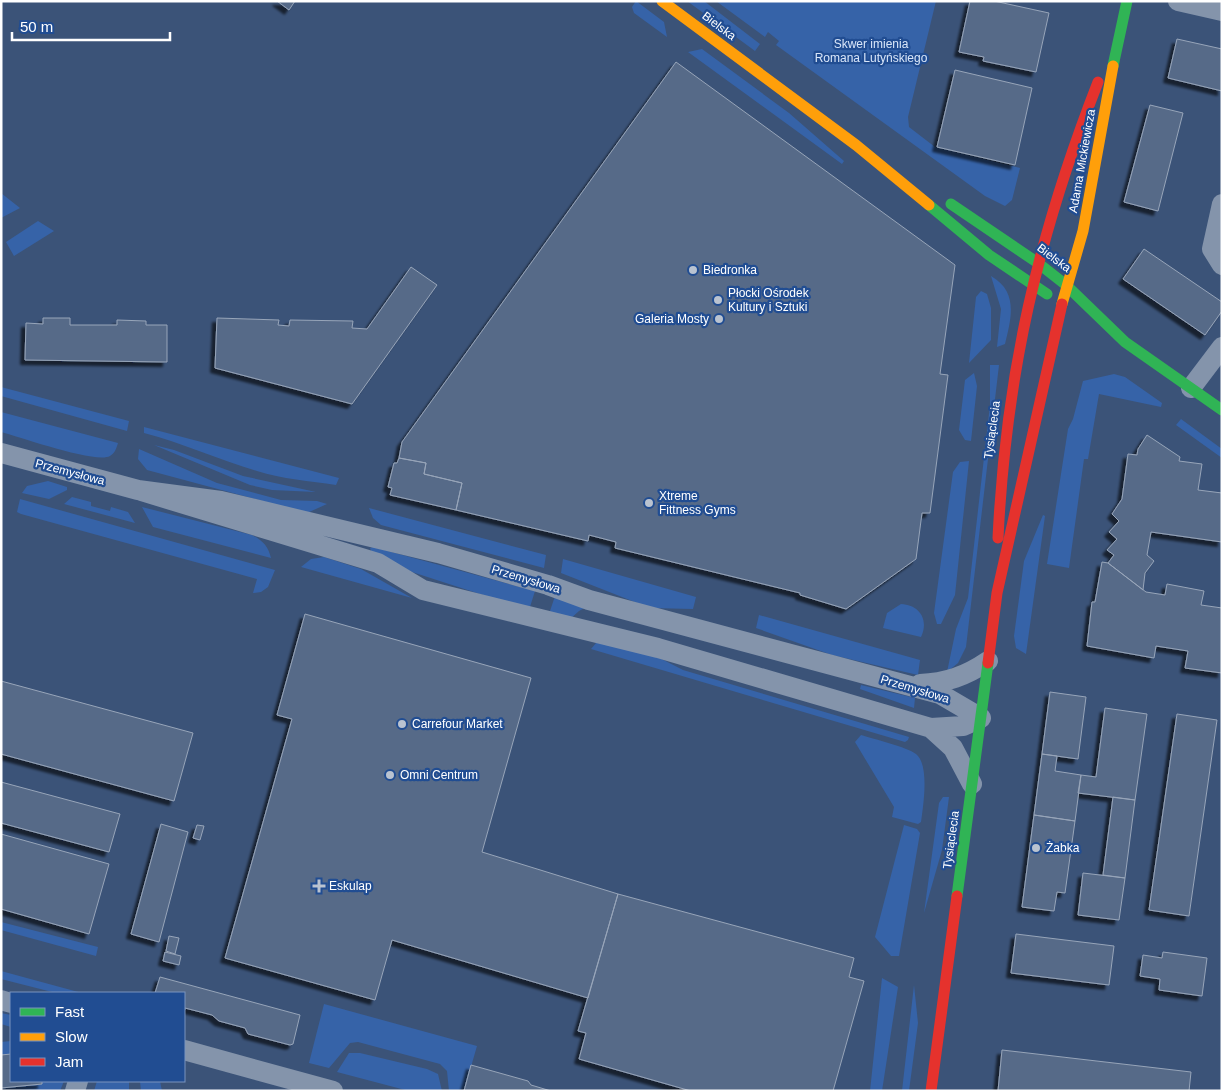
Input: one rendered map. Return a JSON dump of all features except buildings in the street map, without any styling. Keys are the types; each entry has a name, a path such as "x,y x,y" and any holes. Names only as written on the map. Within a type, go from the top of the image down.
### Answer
{"street":[{"name":"Bielska","path":"662,1 856,145 989,255 1035,273 1064,294"},
{"name":"Adama Mickiewicza","path":"1064,294 1083,231 1119,32 1127,1"},
{"path":"1178,1 1222,11"},
{"name":"Adama Mickiewicza","path":"1035,273 1069,156 1119,32"},
{"name":"Bielska","path":"856,145 1002,236 1035,273 1130,345 1222,410"},
{"path":"1037,222 1052,196 1069,156"},
{"path":"1222,204 1212,249 1222,265"},
{"path":"1002,236 1015,234"},
{"name":"Tysiąclecia","path":"997,593 999,481 1014,370 1035,273"},
{"name":"Tysiąclecia","path":"931,1091 997,593 1064,294"},
{"path":"1190,388 1222,347"},
{"name":"Przemysłowa","path":"1,453 138,490 378,563 423,590 658,648 931,728 963,726 981,718"},
{"name":"Przemysłowa","path":"138,490 221,501 438,553 548,585 589,600 908,685 947,697 981,718"},
{"path":"908,685 954,679 970,673 988,661"},
{"path":"931,728 953,748 972,784"},
{"path":"185,1050 333,1091"}],"green space":[{"path":"636,1 664,22 667,37 634,13 632,7"},
{"path":"687,1 704,1 760,44 755,51"},
{"name":"Skwer imienia Romana Lutyńskiego","path":"716,1 936,1 908,117 909,127 935,147 1020,168 1012,200 1005,206 985,196 776,45 779,41 768,32 765,37"},
{"path":"702,49 789,113 844,161 842,164 688,52"},
{"path":"1,193 20,208 1,218"},
{"path":"38,221 54,231 14,256 6,242"},
{"path":"991,276 1000,282 1006,290 1011,307 1005,344 997,347 1001,309"},
{"path":"981,291 987,294 991,308 991,340 969,363 976,297"},
{"path":"990,365 999,365 966,647 958,663 947,672 956,629 968,598 990,405"},
{"path":"974,373 977,386 971,441 965,440 959,430 965,380"},
{"path":"1114,374 1125,377 1162,403 1161,407 1099,394 1088,459 1084,459 1069,568 1047,564 1068,429 1073,419 1083,381"},
{"path":"1,387 129,421 127,431 1,396"},
{"path":"1,412 118,443 112,455 102,457 57,449 1,432"},
{"path":"1181,419 1222,449 1222,458 1176,425"},
{"path":"144,427 339,478 336,485 267,474 144,433"},
{"path":"154,445 174,450 243,476 316,492 272,490 250,485"},
{"path":"139,449 217,483 281,500 317,501 327,504 307,513 147,470 138,459"},
{"path":"969,461 955,595 941,624 937,624 934,613 953,472 960,462"},
{"path":"48,481 67,487 67,490 49,499 22,493 27,486"},
{"path":"72,497 91,502 91,506 110,511 111,507 128,512 135,523 64,504"},
{"path":"20,499 275,570 268,587 261,592 253,593 257,579 21,514 17,512"},
{"path":"142,507 252,535 264,544 271,558 153,527"},
{"path":"369,508 546,555 544,568 381,525 373,518"},
{"path":"1043,515 1045,516 1026,654 1016,648 1014,636 1024,561"},
{"path":"373,547 535,591 529,610 412,572 371,551 370,548"},
{"path":"324,557 361,569 412,598 301,567 311,559"},
{"path":"563,559 696,597 693,609 650,608 561,573"},
{"path":"555,596 588,606 569,620 549,614"},
{"path":"901,604 913,607 921,614 924,625 921,637 883,628 887,613"},
{"path":"759,615 920,660 918,675 832,655 756,628"},
{"path":"605,642 644,650 683,670 909,737 905,742 591,649 596,643"},
{"path":"861,685 915,698 914,708 860,689"},
{"path":"861,735 912,751 920,759 923,767 924,786 921,822 918,824 892,817 894,807 855,742"},
{"path":"943,797 949,797 942,850 924,913 939,803"},
{"path":"904,825 917,829 920,833 899,956 891,956 875,937"},
{"path":"1,922 98,947 96,956 1,930"},
{"path":"1,971 78,992 52,992 1,979"},
{"path":"882,978 898,987 882,1091 870,1091"},
{"path":"914,985 918,1023 909,1091 902,1091"},
{"path":"324,1004 477,1046 464,1091 449,1091 447,1071 440,1064 358,1042 350,1043 329,1068 309,1063"},
{"path":"1,1013 10,1015 10,1027 1,1024"},
{"path":"10,1041 10,1054 1,1055 1,1042"},
{"path":"349,1053 360,1053 427,1069 438,1074 442,1091 409,1091 337,1072"},
{"path":"42,1082 64,1082 60,1091 1,1091 1,1088 42,1084"},
{"path":"97,1082 129,1082 129,1091 94,1091"},
{"path":"140,1082 160,1082 162,1091 141,1091"}],"traffic: fast":[{"path":"1113,66 1127,1"},
{"path":"951,204 1038,263 1066,285 1125,342 1222,410"},
{"path":"929,205 989,255 1047,294"},
{"path":"957,896 988,663"}],"traffic: slow":[{"path":"662,1 856,145 929,205"},
{"path":"1062,304 1083,231 1113,66"}],"traffic: jam":[{"path":"998,538 1002,477 1009,419 1017,362 1028,306 1058,195 1098,82"},
{"path":"988,663 997,593 1062,304"},
{"path":"931,1091 957,896"}],"place":[{"name":"Biedronka","path":"693,270"},
{"name":"Płocki Ośrodek Kultury i Sztuki","path":"718,300"},
{"name":"Galeria Mosty","path":"719,319"},
{"name":"Xtreme Fittness Gyms","path":"649,503"},
{"name":"Carrefour Market","path":"402,724"},
{"name":"Omni Centrum","path":"390,775"},
{"name":"Żabka","path":"1036,848"},
{"name":"Eskulap","path":"319,886"}]}
